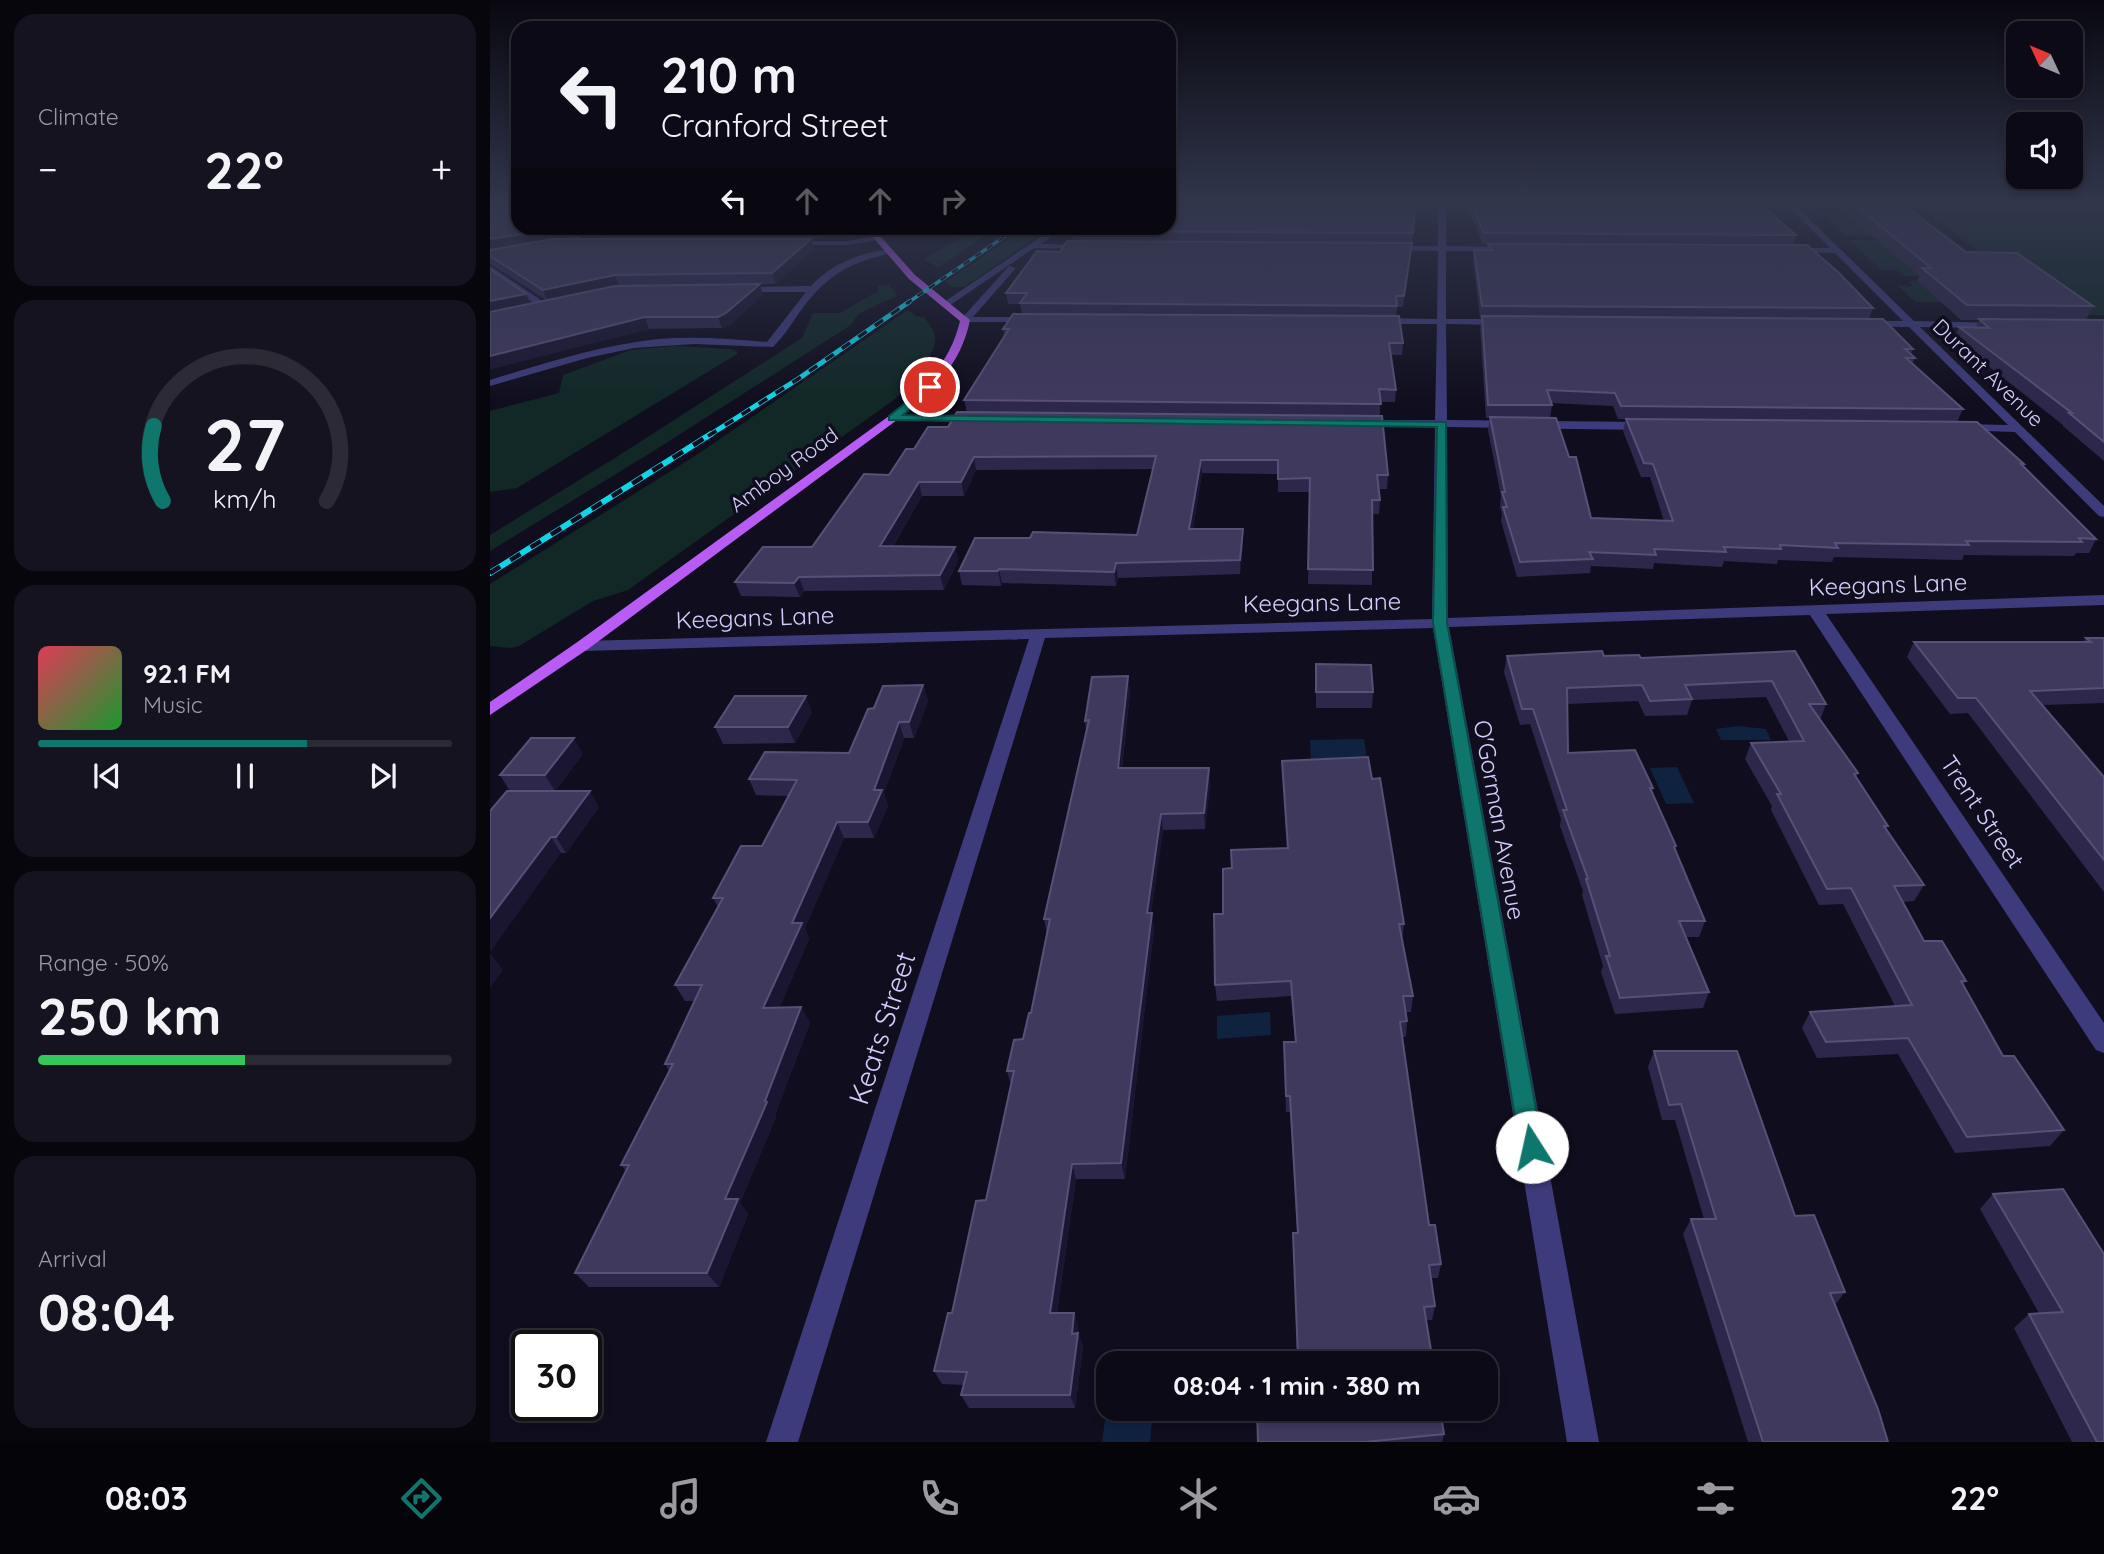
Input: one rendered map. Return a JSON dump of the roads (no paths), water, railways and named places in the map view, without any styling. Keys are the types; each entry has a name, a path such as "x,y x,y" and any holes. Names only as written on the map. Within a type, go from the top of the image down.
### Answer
{"main road":[{"path":"903,267 965,320"},
{"name":"Amboy Road","path":"490,710 582,646 893,418 940,377 955,356 963,336 965,320"}],"street":[{"path":"490,383 607,352 660,342 700,341 769,345 783,334 812,289 831,267"},
{"path":"825,276 839,267"},
{"path":"946,304 1000,267"},
{"path":"965,320 1013,267"},
{"name":"O'Gorman Avenue","path":"1442,267 1440,623 1583,1442"},
{"name":"Durant Avenue","path":"1853,267 2104,513"},
{"path":"490,269 544,306"},
{"path":"733,289 812,289"},
{"path":"531,309 558,303"},
{"path":"965,320 1042,320"},
{"path":"1373,321 1511,322"},
{"path":"1857,324 2019,325"},
{"path":"893,418 996,419"},
{"path":"1340,423 1655,426"},
{"path":"1942,428 2018,429"},
{"name":"Keegans Lane","path":"582,646 1440,623 2104,600"},
{"name":"Trent Street","path":"1815,610 2104,1043"},
{"name":"Keats Street","path":"782,1442 1039,632"}],"water":[{"path":"1738,726 1766,729 1771,740 1721,740 1716,729"},
{"path":"1364,739 1367,759 1311,761 1310,740"},
{"path":"1677,767 1694,803 1666,804 1650,768"},
{"path":"1270,1012 1271,1035 1217,1039 1217,1016"},
{"path":"1105,1421 1152,1421 1150,1442 1102,1442"}],"railway":[{"path":"906,304 960,267"},
{"path":"708,436 798,379 909,302"},
{"path":"490,573 711,434"}]}
